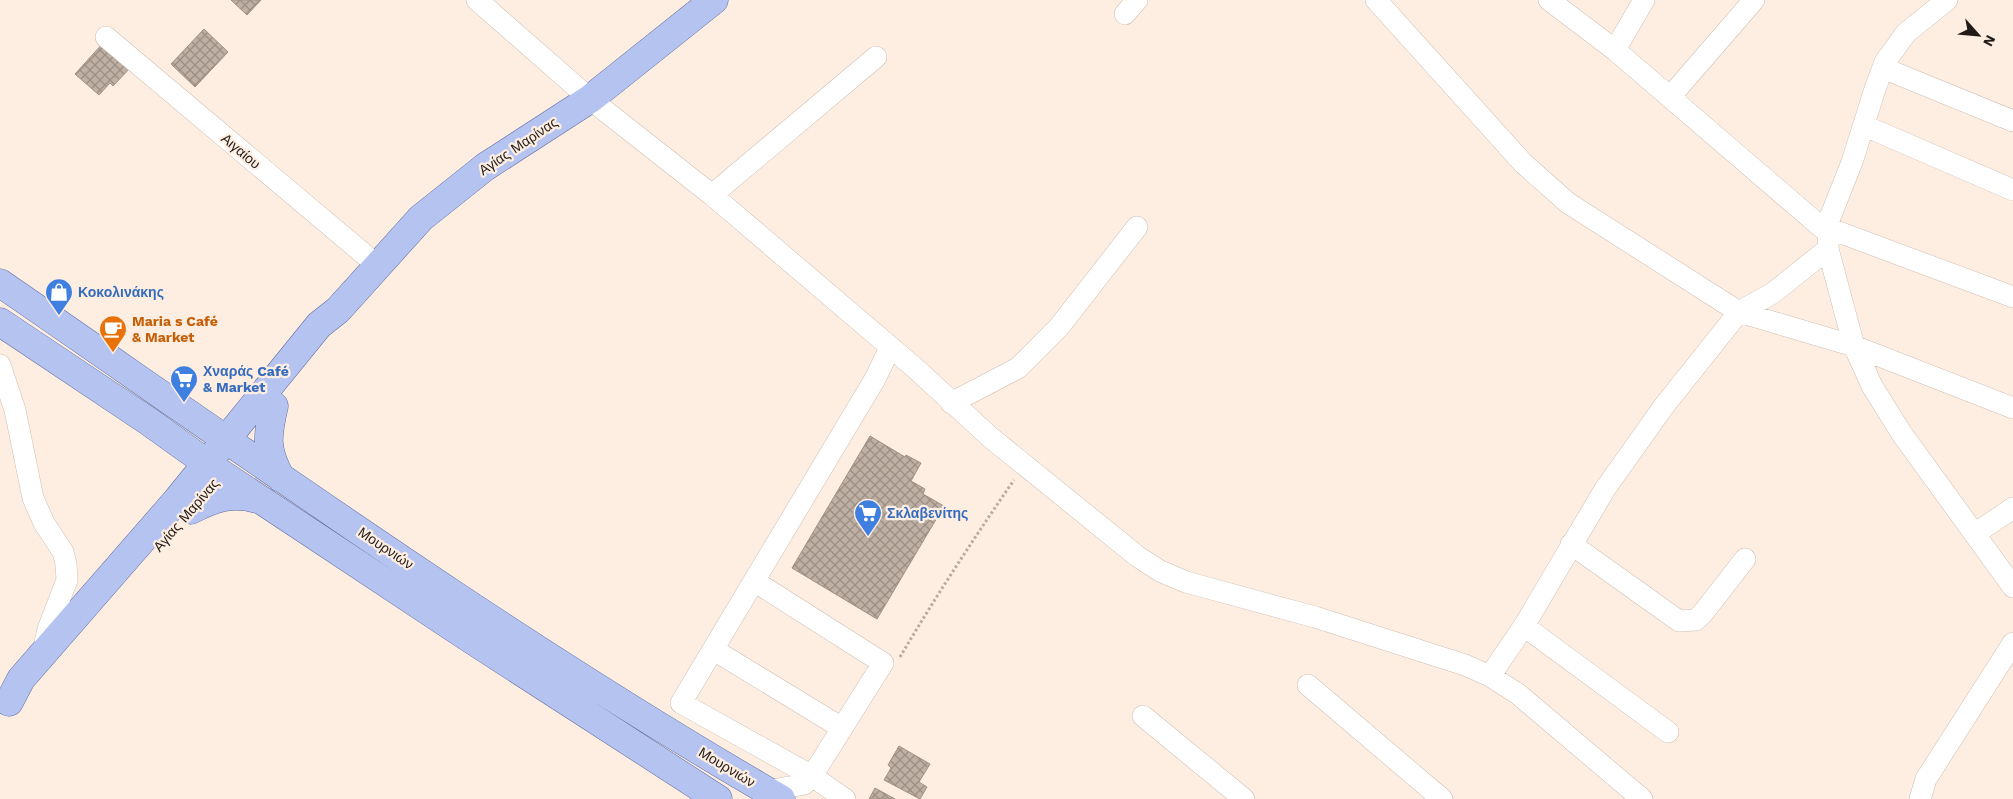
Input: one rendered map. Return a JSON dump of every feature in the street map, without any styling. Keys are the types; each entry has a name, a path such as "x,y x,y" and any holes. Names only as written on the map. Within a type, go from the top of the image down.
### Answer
{"main road":[{"name":"Αγίας Μαρίνας","path":"5,707 28,686 215,469 232,444 267,401 318,326 338,310 421,218 484,167 590,99 714,0"},
{"name":"Μουρνιών","path":"0,282 281,478 516,635 626,705 775,795"},
{"name":"Μουρνιών","path":"0,322 170,436 215,469 609,731 718,799"},
{"path":"182,409 219,416 229,415 267,401 268,447 272,462 281,478"},
{"path":"170,436 180,452 184,466 184,505 226,495 242,495 263,501"},
{"name":"Αγίας Μαρίνας","path":"5,707 21,679 42,654 184,505"}],"street":[{"path":"477,0 590,99 712,195 951,403 1136,556 1160,571 1186,582 1334,623 1466,665 1490,676 1518,694 1642,799"},
{"path":"1376,0 1523,163 1568,203 1739,312 1854,346 2013,408"},
{"path":"1549,0 1615,50 1827,236 2013,298"},
{"path":"1615,50 1644,0"},
{"path":"1670,97 1754,0"},
{"path":"1490,676 1524,626 1605,489 1664,406 1739,312 1774,293 1827,236 1883,68 1923,8 1947,0"},
{"name":"Αιγαίου","path":"106,36 377,265"},
{"path":"712,195 876,57"},
{"path":"1883,68 2013,121"},
{"path":"1865,126 2013,190"},
{"path":"951,403 1018,368 1059,327 1137,226"},
{"path":"1827,236 1854,346 1884,407 2013,587"},
{"path":"845,799 812,776 681,703 874,379 890,348"},
{"path":"0,365 14,410 33,498 44,523 63,552 66,564 67,580 48,629 42,654"},
{"path":"1976,533 2013,508"},
{"path":"1571,544 1679,621 1696,620 1703,614 1745,559"},
{"path":"754,581 883,663 812,776 804,784 775,795"},
{"path":"1524,626 1668,732"},
{"path":"1920,799 1926,779 2013,642"},
{"path":"714,650 842,728"},
{"path":"1308,685 1442,799"},
{"path":"1143,716 1244,799"}],"path":[{"path":"883,663 899,659 944,582 977,537 1024,465"}],"building":[{"path":"231,0 261,0 247,15"},
{"path":"204,29 228,52 195,87 171,64"},
{"path":"104,42 131,67 113,86 110,83 99,95 75,74"},
{"name":"Σκλαβενίτης","path":"870,436 905,457 906,455 921,463 911,481 925,489 923,494 944,506 877,619 792,568"},
{"path":"899,746 930,764 919,782 927,787 920,799 884,780 891,768 888,765"},
{"path":"875,788 895,799 869,799"}],"place":[{"name":"Κοκολινάκης","path":"59,316"},
{"name":"Maria s Café & Market","path":"113,353"},
{"name":"Χναράς Café & Market","path":"184,403"},
{"name":"Σκλαβενίτης","path":"868,537"}]}
